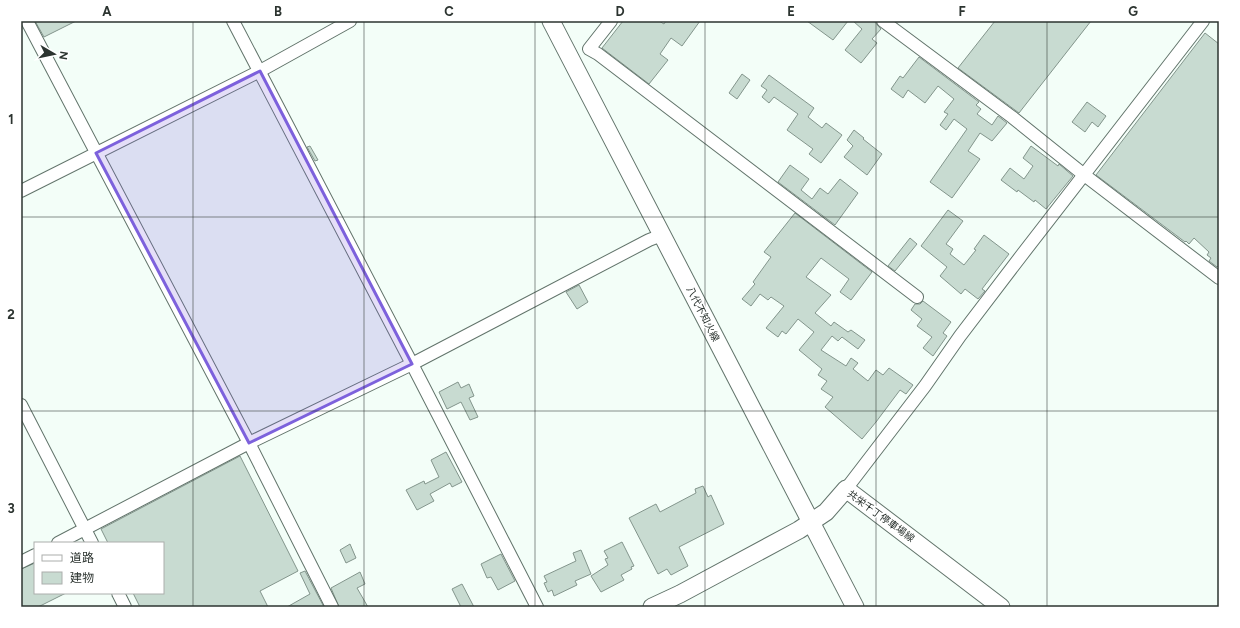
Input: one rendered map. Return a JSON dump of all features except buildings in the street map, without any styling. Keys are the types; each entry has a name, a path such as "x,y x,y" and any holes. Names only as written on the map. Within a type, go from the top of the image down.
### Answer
{"main road":[{"name":"八代不知火線","path":"551,21 855,607"},
{"name":"共栄千丁停車場線","path":"652,607 680,594 799,530 826,512 846,489 1002,607"}],"street":[{"path":"28,21 249,443 332,607"},
{"path":"233,21 537,607"},
{"path":"21,191 260,71 350,21"},
{"path":"611,21 589,49 598,54 917,297"},
{"path":"883,21 1012,117 1083,174 1219,278"},
{"path":"846,489 1083,174 1203,21"},
{"path":"60,542 249,443 412,364 662,235"},
{"path":"21,405 91,542"},
{"path":"21,562 34,556"},
{"path":"118,594 125,607"}],"highlighted area":[{"path":"260,71 412,364 249,443 96,153"}]}
